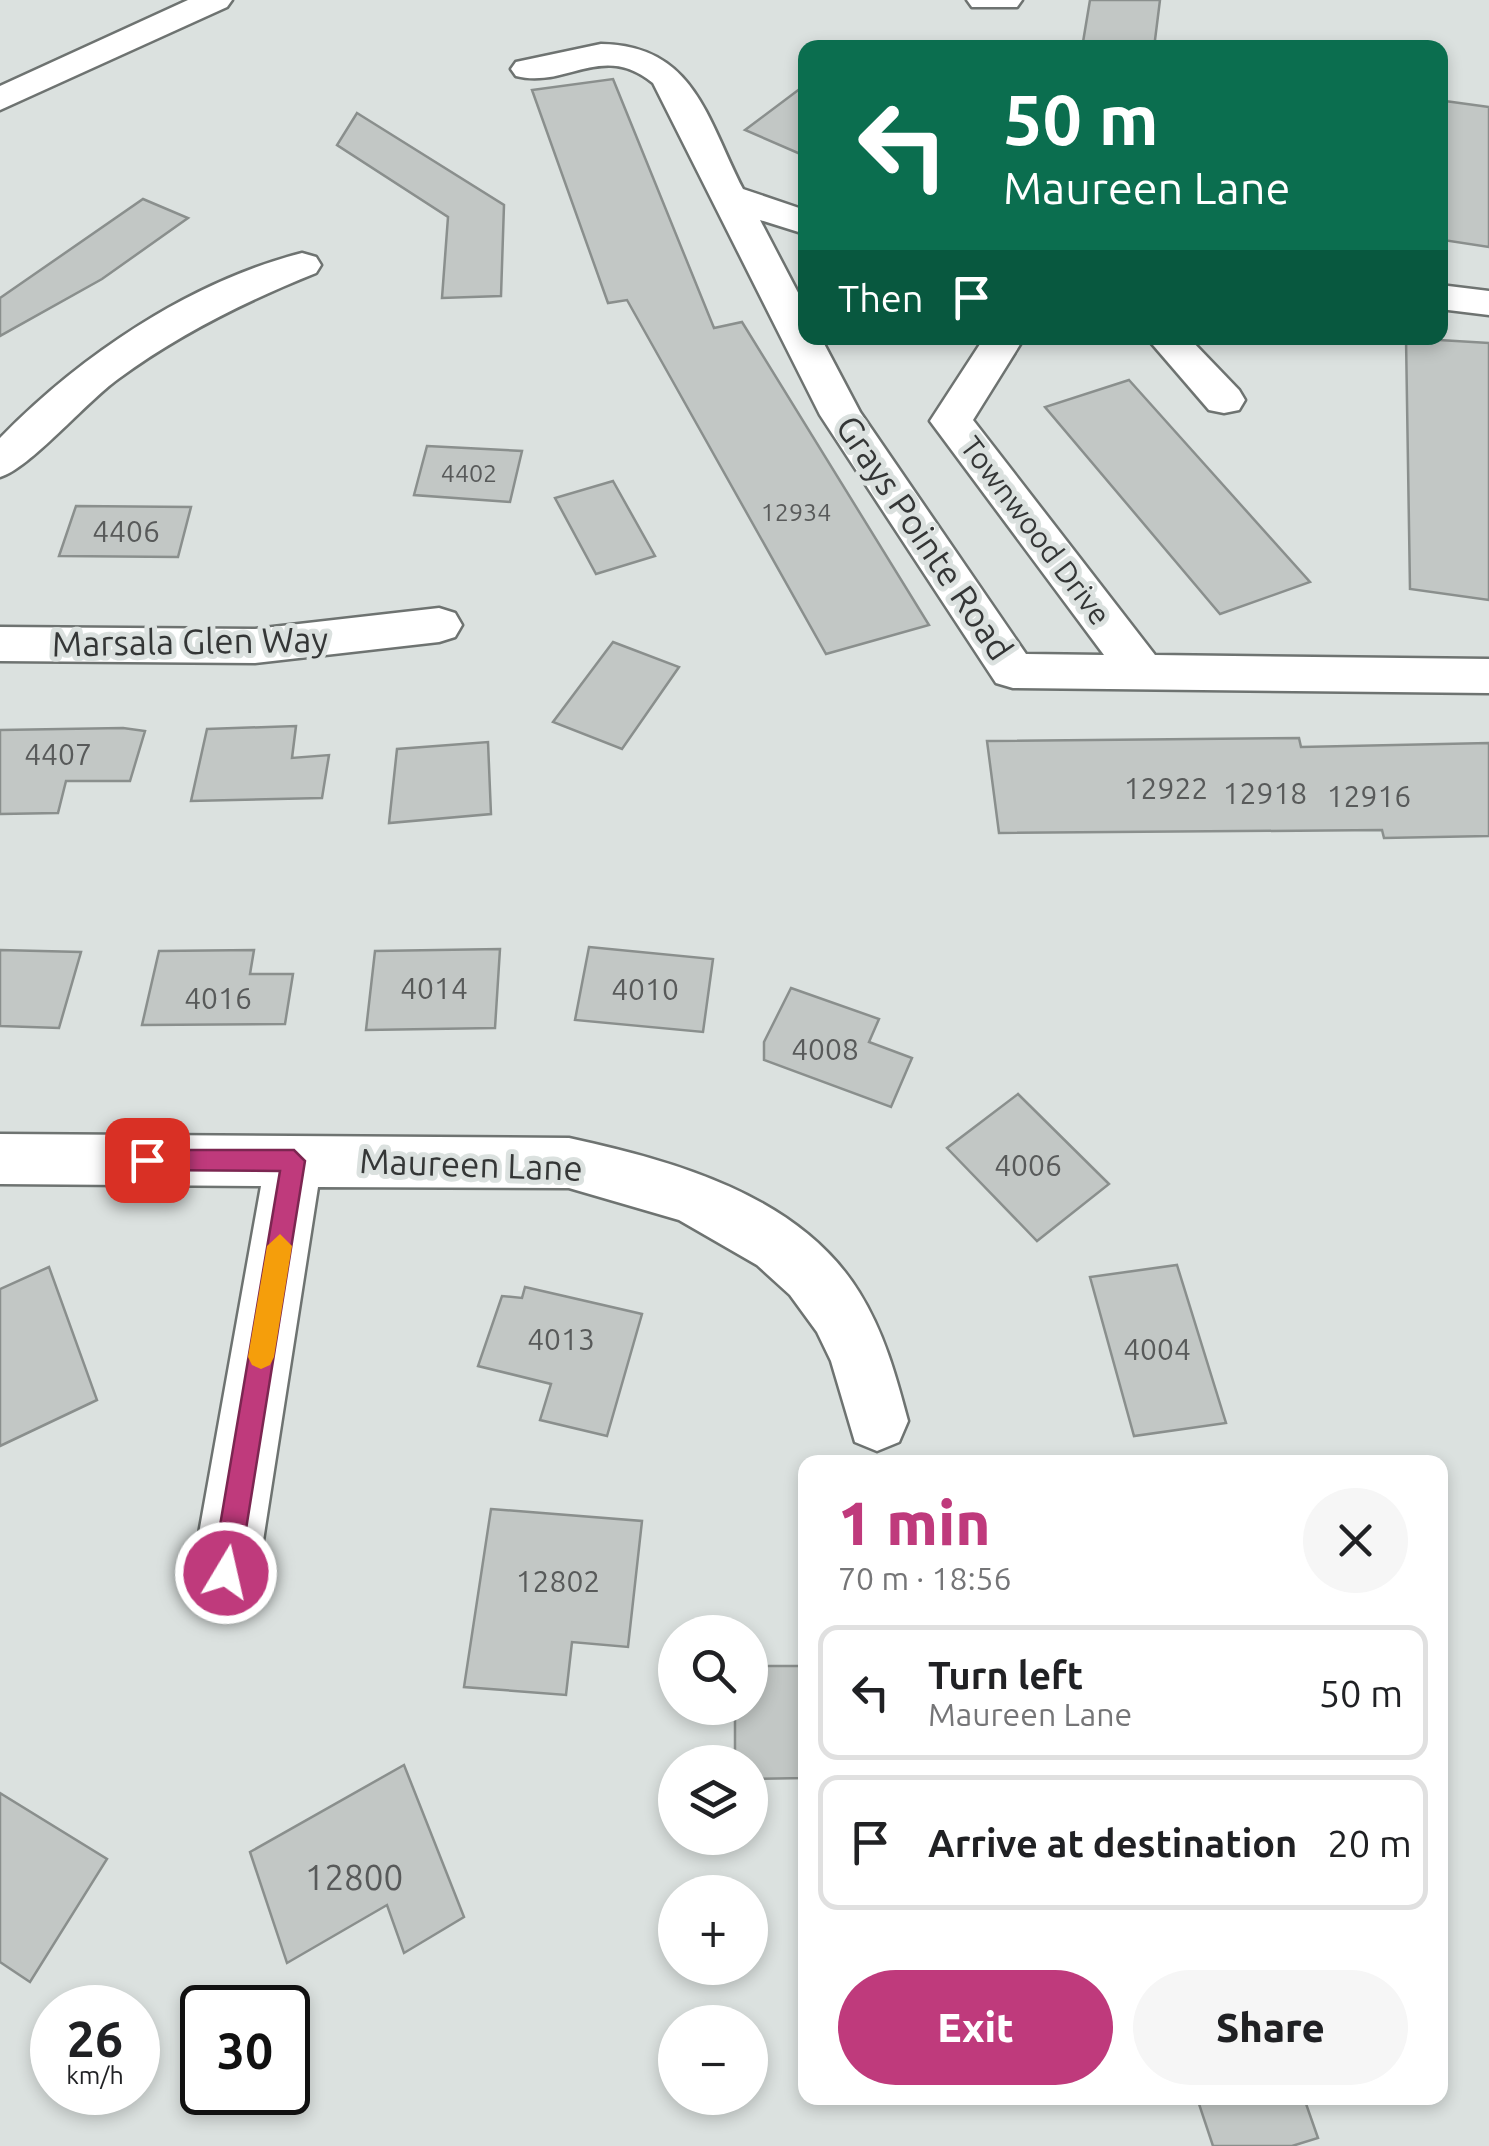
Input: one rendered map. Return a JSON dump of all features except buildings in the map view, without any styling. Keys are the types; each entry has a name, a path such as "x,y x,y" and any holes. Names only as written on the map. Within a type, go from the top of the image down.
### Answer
{"street":[{"path":"0,99 215,0"},
{"path":"984,0 1005,0"},
{"name":"Grays Pointe Road","path":"528,69 605,54 654,62 668,78 798,334"},
{"path":"728,196 798,221"},
{"path":"0,463 74,389 136,343 245,286 302,265"},
{"path":"1448,298 1489,303"},
{"name":"Grays Pointe Road","path":"804,345 840,416 1013,671 1489,676"},
{"name":"Townwood Drive","path":"1000,345 952,420 1143,672"},
{"path":"1174,345 1224,400"},
{"name":"Marsala Glen Way","path":"0,644 255,646 440,624"},
{"name":"Maureen Lane","path":"0,1159 569,1163 639,1177 743,1221 789,1254 830,1300 859,1353 877,1422"},
{"path":"226,1573 294,1161"}],"slow traffic":[{"path":"261,1357 280,1246"}],"route":[{"path":"147,1160 294,1161 226,1573"}]}
